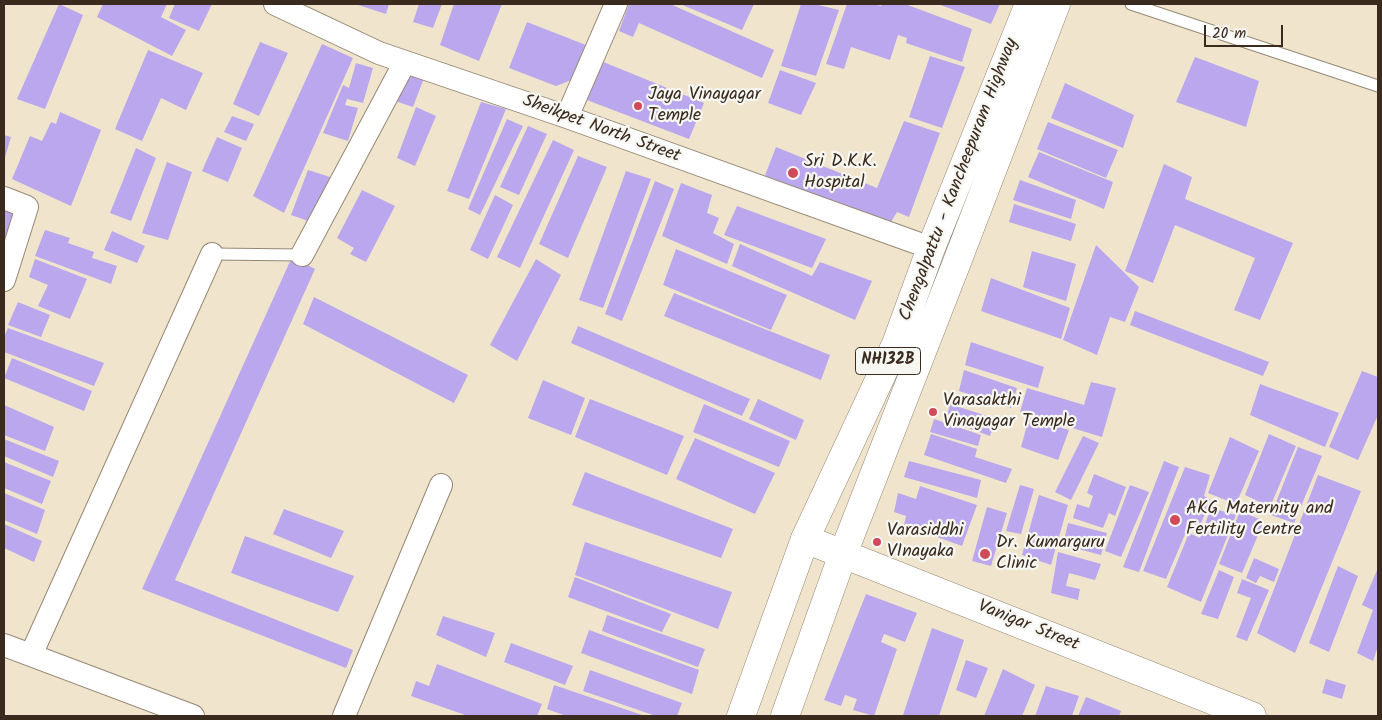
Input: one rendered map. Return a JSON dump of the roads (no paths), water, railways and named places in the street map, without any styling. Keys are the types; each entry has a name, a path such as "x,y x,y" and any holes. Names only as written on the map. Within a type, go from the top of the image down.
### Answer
{"main road":[{"name":"Chengalpattu - Kancheepuram Highway","path":"741,716 804,539 896,344 931,248 1029,4"},
{"path":"785,716 843,554 1056,4"},
{"name":"Vanigar Street","path":"804,539 1252,716"}],"street":[{"name":"Sheikpet North Street","path":"276,4 379,53 567,117 931,248"},
{"path":"567,117 616,4"},
{"path":"302,255 405,62"},
{"path":"4,198 27,207 4,280"},
{"path":"31,655 212,254"},
{"path":"344,716 441,485"},
{"path":"4,645 193,716"}],"lane":[{"path":"1131,4 1378,86"},
{"path":"212,254 302,255"}],"place":[{"name":"Jaya Vinayagar Temple","path":"638,106"},
{"name":"Sri D.K.K. Hospital","path":"793,173"},
{"name":"Varasakthi Vinayagar Temple","path":"933,412"},
{"name":"AKG Maternity and Fertility Centre","path":"1175,520"},
{"name":"Varasiddhi VInayaka","path":"877,542"},
{"name":"Dr. Kumarguru Clinic","path":"985,554"}]}
